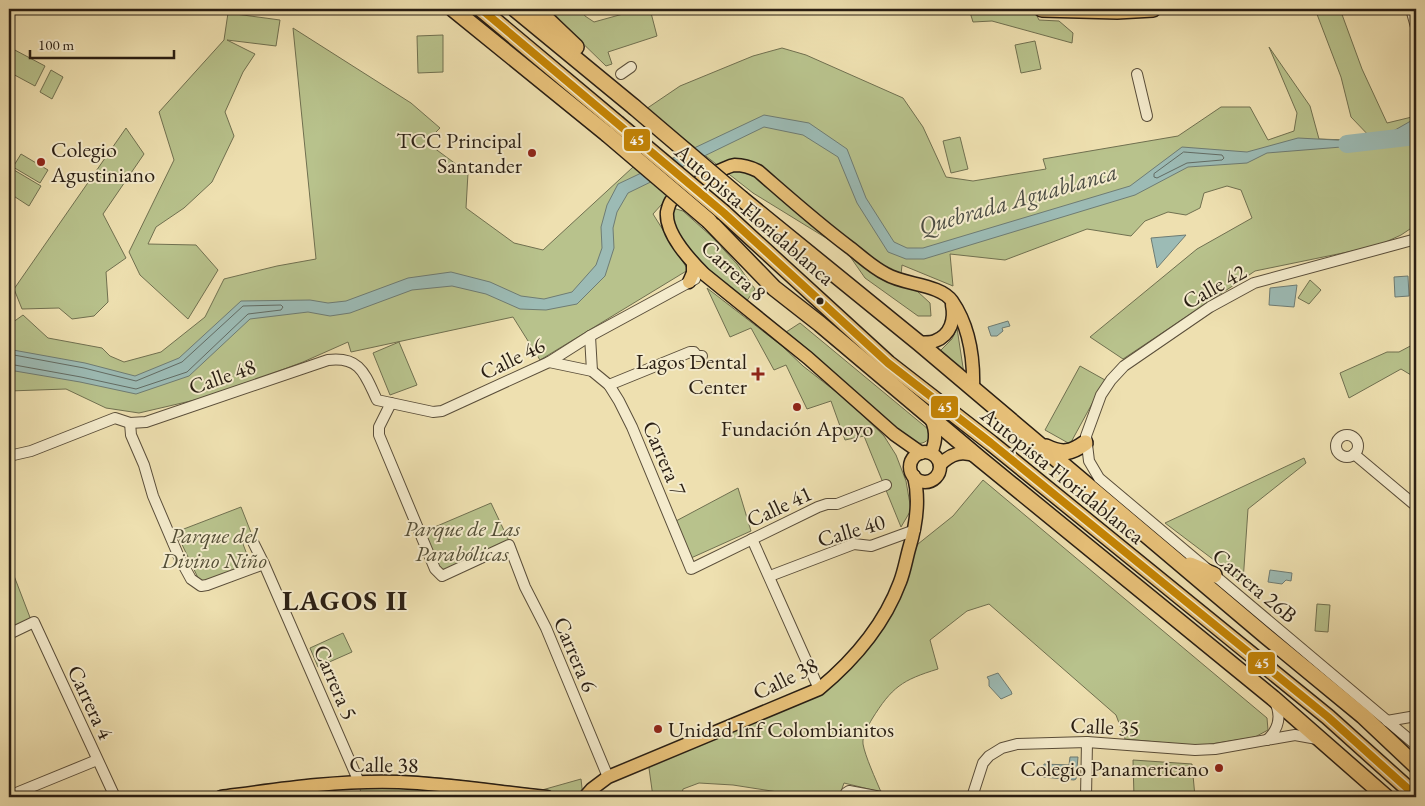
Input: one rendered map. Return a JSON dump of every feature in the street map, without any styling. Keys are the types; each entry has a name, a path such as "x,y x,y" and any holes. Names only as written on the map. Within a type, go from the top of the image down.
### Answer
{"highway":[{"path":"452,9 518,61 612,129 709,221 774,288 820,324 978,458 1273,698 1386,797"},
{"name":"Autopista Floridablanca","path":"481,9 583,95 612,129 724,213 888,363 997,448 1328,717 1416,796"},
{"name":"Autopista Floridablanca","path":"515,9 610,86 742,199 919,343 1363,716 1416,766"},
{"path":"536,9 576,47 610,86"},
{"path":"1042,9 1153,9"},
{"path":"518,61 583,95"},
{"path":"1038,443 1055,451 1066,453 1085,443"},
{"path":"1174,558 1214,575"}],"main road":[{"name":"Carrera 8","path":"926,453 894,434 808,358 704,274 682,248 668,220 667,212 670,203 688,188 733,165 748,166 758,171 819,224 879,270 894,279 942,291 951,300"},
{"path":"689,282 693,273 693,263"},
{"path":"919,343 936,341 949,331 954,316 951,300"},
{"path":"951,300 962,320 970,342 973,389"},
{"path":"926,453 936,456 940,465 940,471 934,479 925,482 919,481 912,474 910,466 914,458 926,453 934,446 936,430 929,415"},
{"name":"Carrera 8","path":"894,434 912,474"},
{"path":"940,465 954,454 971,454 978,458"},
{"name":"Calle 38","path":"585,797 608,777 819,689 839,672 859,651 887,611 900,582 915,530 917,512 912,474"},
{"name":"Calle 38","path":"917,512 924,493 934,479"},
{"name":"Calle 38","path":"221,797 293,787 359,782 400,782 547,797"}],"street":[{"path":"1412,9 1416,27"},
{"path":"621,74 631,67"},
{"path":"1137,74 1147,116"},
{"name":"Calle 42","path":"1085,443 1088,429 1101,395 1111,380 1124,366 1210,307 1254,283 1416,239"},
{"name":"Calle 46","path":"340,358 356,365 364,373 377,400 433,412 442,411 549,362 590,336 704,274"},
{"path":"590,336 592,371"},
{"path":"609,385 690,352 694,352 697,356 702,356"},
{"name":"Calle 48","path":"9,456 30,451 115,418 130,423 146,422 328,360 340,358"},
{"name":"Carrera 7","path":"549,362 592,371 609,385 632,427 691,569"},
{"name":"Carrera 6","path":"391,404 379,428 379,435 434,569 442,576 509,545 525,587 546,628 608,777"},
{"path":"130,423 131,435 144,466 153,496 179,557 191,579 201,586 264,564"},
{"name":"Carrera 26B","path":"1085,443 1089,461 1099,478 1416,746"},
{"path":"1354,454 1416,506"},
{"name":"Calle 41","path":"691,569 818,507 827,504 837,504 886,485"},
{"name":"Calle 40","path":"770,576 854,544 871,546 915,530"},
{"path":"752,539 819,689"},
{"name":"Carrera 5","path":"253,542 359,782"},
{"name":"Carrera 4","path":"9,634 34,622 115,797"},
{"path":"1266,741 1278,726 1278,707 1273,698"},
{"path":"1388,721 1416,716"},
{"name":"Calle 35","path":"972,797 983,763 1002,748 1017,744 1087,742 1195,750 1215,749 1266,741 1280,736 1295,734 1310,736 1324,742"},
{"path":"1086,797 1087,742"},
{"path":"9,796 98,760"},
{"path":"847,794 881,797"}],"green space":[{"path":"550,9 581,9 585,16 594,22 641,9 650,9 657,36 608,52 612,64 606,66"},
{"path":"969,9 1014,9 1036,14 1039,20 1059,21 1073,33 1072,43 992,21 973,22"},
{"path":"1315,9 1340,9 1362,69 1387,123 1416,116 1416,225 1401,235 1377,246 1255,271 1123,359 1090,337 1197,249 1252,218 1241,190 1227,186 1204,193 1200,208 1186,215 1168,212 1145,221 1131,236 1087,229 1005,260 950,254 953,286 902,265 900,284 917,291 930,303 931,316 918,316 865,278 849,255 831,241 753,193 646,109 680,86 753,56 782,48 806,55 903,98 923,127 946,177 973,181 1046,169 1043,159 1178,136 1221,107 1250,107 1268,140 1294,131 1297,113 1269,47 1310,106 1319,139 1374,141 1351,117 1341,77"},
{"path":"228,13 280,20 276,46 227,40 255,54 243,72 225,112 234,136 212,182 184,208 156,227 148,244 196,245 218,270 188,319 140,275 129,252 174,160 159,112 224,40"},
{"path":"293,28 411,103 440,128 426,142 468,173 466,208 514,243 543,250 645,156 679,185 653,214 688,270 540,360 513,317 351,352 348,342 303,362 212,396 139,413 106,408 66,389 9,391 9,325 23,315 48,338 102,348 110,356 124,362 161,352 205,317 224,279 316,259"},
{"path":"443,35 443,72 418,73 417,36"},
{"path":"1035,41 1041,69 1021,73 1015,45"},
{"path":"11,48 45,66 35,86 9,72 9,52"},
{"path":"51,70 63,77 52,99 40,92"},
{"path":"126,128 144,154 103,214 126,258 106,272 108,302 94,316 72,319 59,308 22,309 14,289"},
{"path":"960,137 968,169 951,173 943,141"},
{"path":"21,154 48,170 40,183 13,167"},
{"path":"9,167 41,186 29,206 9,193"},
{"path":"673,208 683,211 711,236 737,264 755,289 746,302 686,249 673,224"},
{"path":"1310,280 1321,290 1309,304 1298,298"},
{"path":"707,288 782,346 803,366 849,402 884,436 896,455 906,481 911,510 901,527 864,436 845,440 831,401 807,409 786,365 774,370 751,328 730,337"},
{"path":"800,323 928,429 929,439 920,443 909,441 848,385 783,334"},
{"path":"957,328 964,374 939,352 952,339"},
{"path":"399,342 417,385 390,395 373,353"},
{"path":"1416,343 1416,378 1401,369 1349,398 1340,373 1387,352 1399,352"},
{"path":"1080,366 1105,380 1070,444 1045,430"},
{"path":"1304,458 1306,463 1248,509 1243,582 1165,523"},
{"path":"983,480 1267,718 1268,730 1255,737 1199,746 1125,739 1116,715 989,604 967,611 930,640 938,669 915,677 899,686 886,699 872,719 864,734 863,744 881,792 844,783 839,797 810,797 733,785 699,783 683,789 681,797 653,797 648,761 806,690 833,673 873,633 918,544 953,516"},
{"path":"738,488 751,531 691,558 676,521"},
{"name":"Parque de Las Parabólicas","path":"491,503 509,541 441,571 423,532"},
{"name":"Parque del Divino Niño","path":"241,507 252,535 243,544 251,565 200,582 176,532"},
{"path":"11,568 31,620 9,631 9,569"},
{"path":"1317,604 1330,605 1328,632 1315,631"},
{"path":"343,633 352,652 318,667 310,648"},
{"path":"1133,760 1192,764 1195,797 1134,797"},
{"path":"404,775 542,790 581,779 583,797 362,797 357,777"}],"water":[{"path":"764,115 809,123 847,149 866,198 894,242 907,248 923,248 1130,186 1182,147 1247,152 1298,138 1374,142 1416,118 1416,141 1267,153 1247,163 1188,167 1135,195 924,259 906,259 888,252 857,203 838,157 803,135 764,127 628,193 617,212 613,228 614,248 605,276 577,304 546,310 520,309 486,294 452,286 412,290 350,313 330,316 308,312 250,319 189,376 136,394 9,370 9,352 13,350 85,363 135,376 179,358 241,301 310,300 328,303 346,301 408,278 451,272 490,282 521,296 544,299 572,292 596,265 602,248 601,227 607,205 618,184"},
{"path":"1186,235 1157,268 1151,238"},
{"path":"1408,276 1409,296 1395,297 1394,277"},
{"path":"1297,285 1294,307 1269,305 1270,288"},
{"path":"1008,321 1010,326 1002,328 1003,331 997,336 991,336 988,327"},
{"path":"1270,570 1292,573 1291,581 1286,580 1282,584 1268,582"},
{"path":"998,673 1012,694 1001,699 989,686 987,677"},
{"path":"1070,757 1078,757 1076,779 1043,777 1044,764 1069,765"}],"waterway":[{"name":"Quebrada Aguablanca","path":"1347,144 1416,136"}],"transit line":[{"name":"45","path":"481,9 724,213 888,363 991,443 1328,717 1416,796"}],"place":[{"name":"TCC Principal Santander","path":"532,153"},
{"name":"Colegio Agustiniano","path":"41,162"},
{"name":"Lagos Dental Center","path":"758,374"},
{"name":"Fundación Apoyo","path":"797,407"},
{"name":"Unidad Inf Colombianitos","path":"658,729"},
{"name":"Colegio Panamericano","path":"1219,768"}],"district":[{"name":"LAGOS II","path":"345,600"}]}
